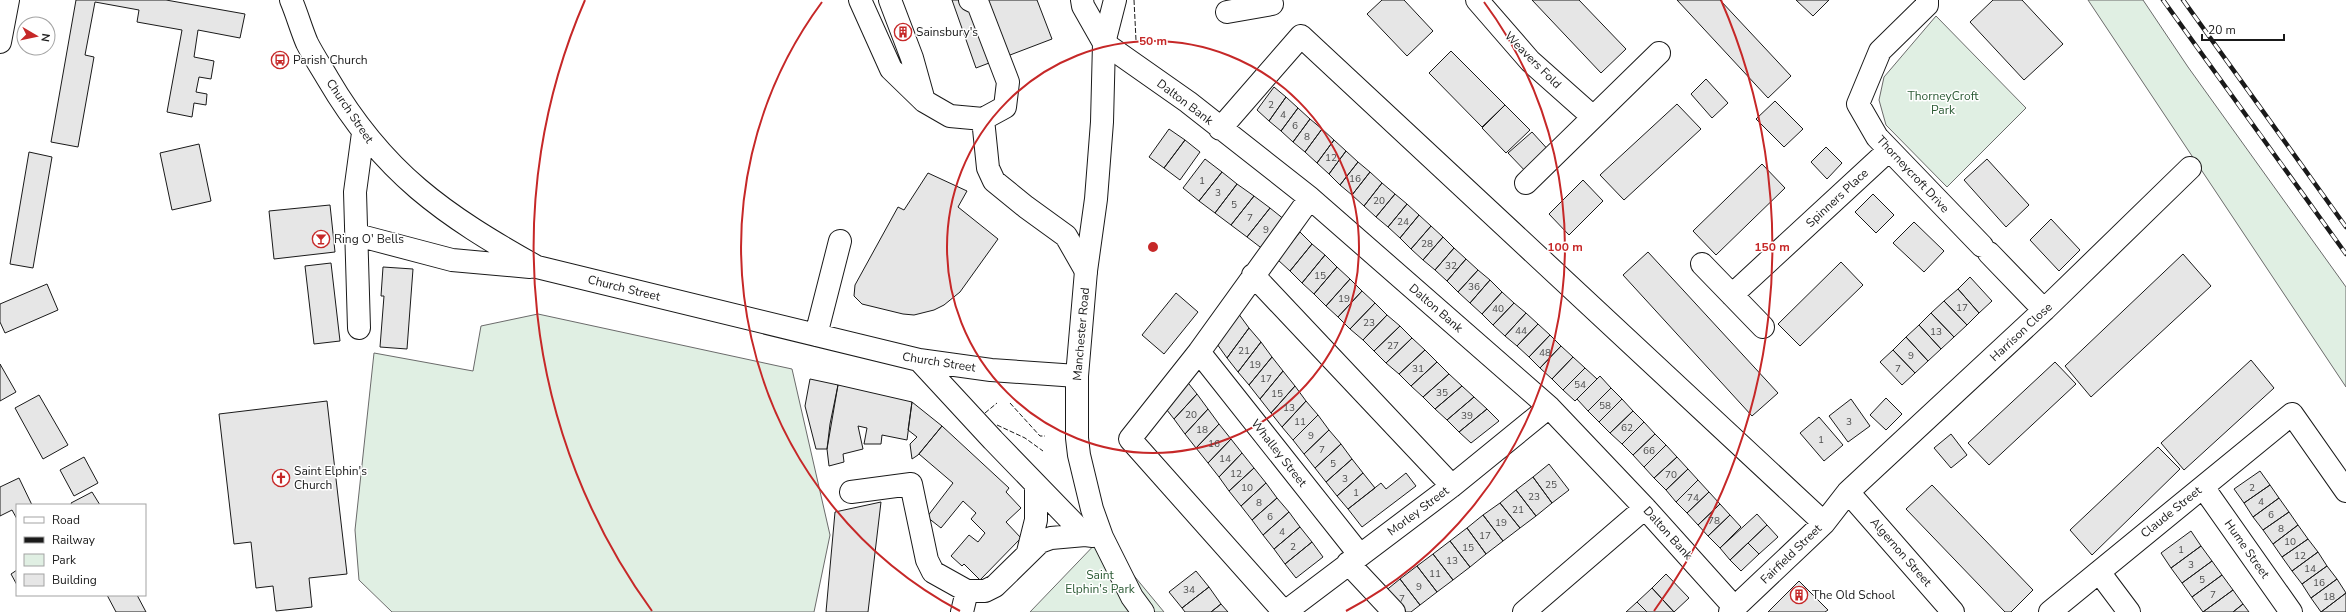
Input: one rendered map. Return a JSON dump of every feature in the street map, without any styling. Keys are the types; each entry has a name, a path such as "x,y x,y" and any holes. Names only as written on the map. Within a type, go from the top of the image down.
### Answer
{"street":[{"path":"0,42 8,0"},
{"name":"Church Street","path":"291,0 307,43 363,133 388,163 447,213 486,239 537,267 919,360 991,370 1077,376"},
{"path":"860,0 891,69 924,101 950,116 983,119 1005,107 1008,82 978,4 970,0"},
{"path":"890,0 912,58 924,101"},
{"path":"1082,0 1083,6 1104,43"},
{"name":"Manchester Road","path":"1115,0 1104,43 1102,122 1096,199 1086,271 1077,376 1079,455 1092,509 1093,536 1132,597 1144,612"},
{"name":"Weavers Fold","path":"1477,0 1530,61 1593,117"},
{"name":"Thorneycroft Drive","path":"1927,0 1927,5 1880,51 1858,104 1877,137 2044,310"},
{"path":"1227,12 1272,1"},
{"path":"1220,129 1301,36 1824,523"},
{"name":"Dalton Bank","path":"1104,43 1188,102 1220,129 1310,198 1549,407 1645,508 1733,610"},
{"path":"1526,183 1658,53"},
{"path":"983,119 988,168 994,181 1026,207 1066,236 1086,271"},
{"path":"359,328 355,192 363,133"},
{"name":"Spinners Place","path":"1732,295 1889,150"},
{"name":"Harrison Close","path":"1848,492 2044,310 2190,168"},
{"path":"1284,612 1130,439 1200,352 1310,198"},
{"path":"357,235 452,260 537,267"},
{"path":"816,335 840,241"},
{"path":"1702,264 1763,327"},
{"path":"1254,275 1452,486"},
{"name":"Whalley Street","path":"1200,352 1394,612"},
{"path":"919,360 1036,485 1093,536"},
{"name":"Morley Street","path":"1284,612 1452,486 1549,407"},
{"name":"Claude Street","path":"2050,612 2292,414 2346,491"},
{"path":"851,492 911,484 927,560 933,572 966,591 985,591 995,586 1028,552 1040,542 1051,538 1093,536"},
{"path":"1028,552 1036,520 1036,485"},
{"name":"Hume Street","path":"2203,487 2291,612"},
{"name":"Fairfield Street","path":"1733,610 1824,523 1848,492"},
{"name":"Algernon Street","path":"1848,492 1953,612"},
{"path":"1524,612 1645,508"},
{"path":"2099,572 2129,612"},
{"path":"962,612 966,591"}],"green space":[{"path":"2088,0 2143,0 2188,67 2346,287 2346,387"},
{"name":"ThorneyCroft Park","path":"1936,16 2026,108 1947,187 1886,125 1879,100 1884,77"},
{"path":"538,314 792,369 830,535 814,612 392,612 359,580 355,530 374,353 473,371 481,326"},
{"name":"Saint Elphin's Park","path":"1102,537 1164,612 1030,612"}],"building":[{"path":"76,0 166,0 245,14 240,38 198,30 194,57 214,61 211,79 199,77 196,92 207,94 206,105 194,103 192,117 167,112 182,30 137,22 139,10 95,2 85,55 94,57 78,147 51,142"},
{"name":"Sainsbury's","path":"952,0 1037,0 1052,39 976,68"},
{"path":"1382,0 1404,0 1433,31 1407,56 1367,14"},
{"path":"1532,0 1579,0 1626,49 1601,73"},
{"path":"1677,0 1720,0 1791,76 1768,98"},
{"path":"1796,0 1829,0 1813,16"},
{"path":"1993,0 2022,0 2063,44 2024,80 1970,22"},
{"path":"1451,51 1505,105 1482,127 1429,73"},
{"path":"1706,79 1728,103 1712,118 1691,94"},
{"path":"1274,87 1286,97 1269,121 1257,110"},
{"path":"1286,97 1298,108 1281,131 1269,121"},
{"path":"1775,101 1803,129 1784,147 1756,119"},
{"path":"1677,104 1701,129 1624,200 1600,175"},
{"path":"1505,105 1530,130 1506,153 1482,128"},
{"path":"1298,108 1310,119 1293,142 1281,131"},
{"path":"1310,119 1322,129 1305,152 1293,142"},
{"path":"1169,129 1185,140 1164,168 1149,157"},
{"path":"1322,129 1334,140 1317,163 1305,152"},
{"path":"1532,132 1552,154 1529,175 1508,153"},
{"path":"1185,140 1200,152 1180,180 1164,168"},
{"path":"1334,140 1346,151 1329,174 1317,163"},
{"path":"199,144 211,201 172,210 160,153"},
{"path":"1826,147 1842,163 1827,179 1811,162"},
{"path":"1346,151 1358,162 1340,185 1329,174"},
{"path":"29,152 52,157 33,268 10,264"},
{"path":"1205,159 1222,172 1199,201 1183,188"},
{"path":"1987,159 2029,205 2006,227 1964,180"},
{"path":"1358,162 1370,172 1352,195 1340,185"},
{"path":"1762,164 1785,188 1716,255 1693,231"},
{"path":"1222,172 1237,184 1215,213 1199,201"},
{"path":"1370,172 1382,183 1364,206 1352,195"},
{"path":"928,173 967,191 958,207 998,239 960,292 944,305 934,310 914,315 903,314 862,304 854,296 855,285 898,207 904,210"},
{"path":"1583,180 1603,201 1569,235 1549,214"},
{"path":"1382,183 1395,194 1376,217 1364,206"},
{"path":"1237,184 1254,196 1231,225 1215,213"},
{"path":"1395,194 1407,204 1388,227 1376,217"},
{"path":"1873,194 1894,215 1876,233 1855,212"},
{"path":"1254,196 1270,208 1247,237 1231,225"},
{"path":"1407,204 1419,215 1400,238 1388,227"},
{"path":"330,205 335,252 274,259 269,211"},
{"path":"1270,208 1285,220 1264,250 1247,237"},
{"path":"1419,215 1431,226 1411,249 1400,238"},
{"path":"2051,219 2080,250 2059,271 2030,240"},
{"path":"1914,222 1944,251 1924,272 1893,243"},
{"path":"1431,226 1443,237 1423,260 1411,249"},
{"path":"1300,232 1312,244 1290,271 1278,260"},
{"path":"1443,237 1454,248 1435,270 1423,260"},
{"path":"1312,244 1325,255 1302,283 1290,271"},
{"path":"1454,248 1466,259 1447,281 1435,270"},
{"path":"1648,252 1778,393 1752,416 1623,275"},
{"path":"2183,254 2211,286 2091,397 2065,366"},
{"path":"1325,255 1337,267 1314,294 1302,283"},
{"path":"1466,259 1478,270 1458,292 1447,281"},
{"path":"1841,262 1863,285 1800,346 1778,324"},
{"path":"331,263 340,341 314,344 305,266"},
{"path":"383,267 413,269 407,349 380,347 384,296 381,296"},
{"path":"1337,267 1350,279 1326,306 1314,294"},
{"path":"1478,270 1490,280 1470,303 1458,292"},
{"path":"1970,277 1992,301 1979,313 1958,289"},
{"path":"1350,279 1362,291 1338,317 1326,306"},
{"path":"1490,280 1502,292 1482,314 1470,303"},
{"path":"47,284 58,310 5,333 0,322 0,304"},
{"path":"1958,289 1979,313 1967,325 1944,301"},
{"path":"1362,291 1375,303 1350,329 1338,317"},
{"path":"1502,292 1514,303 1493,325 1482,314"},
{"path":"1176,293 1198,312 1164,354 1142,335"},
{"path":"1944,301 1967,325 1954,337 1931,313"},
{"path":"1375,303 1387,315 1363,340 1350,329"},
{"path":"1514,303 1526,313 1505,336 1493,325"},
{"path":"1238,313 1249,328 1227,358 1217,344"},
{"path":"1526,313 1538,324 1517,346 1505,336"},
{"path":"1931,313 1954,337 1941,349 1919,325"},
{"path":"1387,315 1400,326 1374,351 1363,340"},
{"path":"1538,324 1550,335 1529,357 1517,346"},
{"path":"1919,325 1941,349 1928,361 1906,337"},
{"path":"1400,326 1412,338 1386,363 1374,351"},
{"path":"1249,328 1261,342 1238,372 1227,358"},
{"path":"1550,335 1561,346 1540,368 1529,357"},
{"path":"1906,337 1928,361 1915,373 1893,350"},
{"path":"1412,338 1425,350 1399,374 1386,363"},
{"path":"1261,342 1272,357 1249,385 1238,372"},
{"path":"1561,346 1573,357 1552,379 1540,368"},
{"path":"1425,350 1437,362 1411,386 1399,374"},
{"path":"1893,350 1915,373 1902,385 1880,362"},
{"path":"1272,357 1283,371 1260,399 1249,385"},
{"path":"1573,357 1585,368 1563,390 1552,379"},
{"path":"2251,360 2274,388 2184,470 2161,443"},
{"path":"1437,362 1449,374 1423,397 1411,386"},
{"path":"2055,362 2076,384 1989,465 1968,443"},
{"path":"0,364 16,392 0,401"},
{"path":"1585,368 1597,379 1575,401 1563,390"},
{"path":"1283,371 1295,386 1271,413 1260,399"},
{"path":"1449,374 1462,386 1435,409 1423,397"},
{"path":"1600,376 1611,388 1588,411 1577,399"},
{"path":"810,379 838,385 827,449 816,449 805,406"},
{"path":"1185,379 1197,394 1174,419 1163,405"},
{"path":"838,385 912,402 907,440 882,435 881,444 864,444 867,428 858,426 863,449 843,454 844,462 829,466 827,449 830,424"},
{"path":"1295,386 1306,401 1282,427 1271,413"},
{"path":"1462,386 1474,397 1447,420 1435,409"},
{"path":"1611,388 1622,399 1599,422 1588,411"},
{"path":"1197,394 1208,409 1185,434 1174,419"},
{"path":"39,395 68,445 43,459 15,408"},
{"path":"1474,397 1487,409 1459,432 1447,420"},
{"path":"1886,398 1902,414 1886,430 1870,415"},
{"path":"1622,399 1633,411 1610,433 1599,422"},
{"path":"1851,399 1870,426 1848,442 1829,416"},
{"name":"Saint Elphin's Church","path":"327,401 347,574 309,578 312,607 276,611 273,586 256,588 251,542 234,544 219,414"},
{"path":"1306,401 1318,415 1293,440 1282,427"},
{"path":"912,402 942,426 918,455 912,459 910,444 917,437 908,430"},
{"path":"1208,409 1219,424 1196,448 1185,434"},
{"path":"1487,409 1499,421 1471,443 1459,432"},
{"path":"1633,411 1644,422 1622,444 1610,433"},
{"path":"1318,415 1329,430 1304,454 1293,440"},
{"path":"1819,417 1843,445 1824,461 1800,433"},
{"path":"1644,422 1655,434 1633,455 1622,444"},
{"path":"1219,424 1231,439 1208,463 1196,448"},
{"path":"942,426 1009,488 1006,492 1021,508 1006,522 1021,538 980,580 964,564 962,566 951,556 969,535 978,542 985,533 971,519 976,513 963,501 941,528 927,517 953,483 919,454"},
{"path":"1329,430 1341,444 1315,468 1304,454"},
{"path":"1655,434 1666,445 1644,467 1633,455"},
{"path":"1951,434 1967,455 1951,468 1934,448"},
{"path":"1231,439 1242,453 1219,477 1208,463"},
{"path":"1341,444 1352,459 1326,482 1315,468"},
{"path":"1666,445 1677,457 1654,478 1644,467"},
{"path":"2158,447 2180,469 2092,555 2070,530"},
{"path":"1242,453 1254,468 1229,491 1219,477"},
{"path":"84,457 98,483 74,496 60,470"},
{"path":"1677,457 1688,469 1666,490 1654,478"},
{"path":"1352,459 1363,473 1337,496 1326,482"},
{"path":"1549,464 1569,490 1552,503 1533,477"},
{"path":"1254,468 1266,483 1241,506 1229,491"},
{"path":"1688,469 1698,480 1676,502 1666,490"},
{"path":"2260,471 2270,485 2244,503 2234,489"},
{"path":"1363,473 1375,488 1348,509 1337,496"},
{"path":"1406,473 1416,486 1362,527 1348,509 1381,483 1386,489"},
{"path":"1533,477 1552,503 1536,516 1516,490"},
{"path":"19,478 32,504 16,504 16,517 12,510 0,516 0,487"},
{"path":"1698,480 1709,492 1687,513 1676,502"},
{"path":"1266,483 1277,498 1252,520 1241,506"},
{"path":"1932,485 2033,590 2011,612 2005,612 1906,509"},
{"path":"2270,485 2279,498 2253,517 2244,503"},
{"path":"1516,490 1536,516 1520,528 1500,503"},
{"path":"92,492 99,504 72,504"},
{"path":"1709,492 1720,504 1698,525 1687,513"},
{"path":"1277,498 1289,512 1263,535 1252,520"},
{"path":"2279,498 2289,512 2263,530 2253,517"},
{"path":"881,502 868,612 826,612 835,512"},
{"path":"1500,503 1520,528 1503,541 1483,515"},
{"path":"1720,504 1730,515 1708,536 1698,525"},
{"path":"1289,512 1300,527 1274,549 1263,535"},
{"path":"2289,512 2298,525 2273,544 2263,530"},
{"path":"1757,514 1767,525 1730,560 1720,548"},
{"path":"1483,515 1503,541 1486,554 1467,528"},
{"path":"1730,515 1741,527 1720,548 1708,536"},
{"path":"1767,525 1778,537 1759,554 1748,543"},
{"path":"2298,525 2308,539 2282,557 2273,544"},
{"path":"1300,527 1312,542 1285,564 1274,549"},
{"path":"1467,528 1486,554 1470,567 1450,541"},
{"path":"2191,531 2201,546 2171,568 2161,553"},
{"path":"2308,539 2318,552 2292,571 2282,557"},
{"path":"1450,541 1470,567 1453,580 1433,554"},
{"path":"1312,542 1323,557 1296,578 1285,564"},
{"path":"1748,543 1759,554 1741,571 1730,560"},
{"path":"2201,546 2212,561 2182,583 2171,568"},
{"path":"2318,552 2327,566 2302,584 2292,571"},
{"path":"1433,554 1453,580 1437,592 1417,566"},
{"path":"2212,561 2222,575 2192,597 2182,583"},
{"path":"1417,566 1437,592 1420,605 1400,579"},
{"path":"2327,566 2337,579 2311,598 2302,584"},
{"path":"16,571 16,583 11,574"},
{"path":"1196,571 1209,587 1182,608 1169,592"},
{"path":"1666,574 1689,598 1674,612 1652,588"},
{"path":"2222,575 2233,590 2203,612 2192,597"},
{"path":"1400,579 1420,605 1411,612 1399,612 1384,592"},
{"path":"2337,579 2346,593 2321,612 2311,598"},
{"name":"The Old School","path":"1799,581 1828,610 1825,612 1768,612"},
{"path":"1209,587 1221,604 1211,612 1185,612 1182,608"},
{"path":"1652,588 1674,612 1647,612 1637,602"},
{"path":"2233,590 2243,604 2233,612 2203,612"},
{"path":"2346,593 2346,612 2321,612"},
{"path":"108,596 138,596 146,612 116,612"},
{"path":"1637,602 1647,612 1626,612"},
{"path":"1221,604 1228,612 1211,612"},
{"path":"2243,604 2249,612 2233,612"}],"railway":[{"path":"2163,0 2346,254"},
{"path":"2183,0 2346,227"}],"fence":[{"path":"1134,0 1136,40"},
{"path":"985,413 997,403"},
{"path":"1010,403 1040,436 1045,436"},
{"path":"997,425 1025,438 1043,451"}],"place":[{"name":"Sainsbury's","path":"903,32"},
{"name":"Parish Church","path":"280,60"},
{"name":"Ring O' Bells","path":"321,239"},
{"name":"Saint Elphin's Church","path":"281,478"},
{"name":"The Old School","path":"1799,595"}]}
